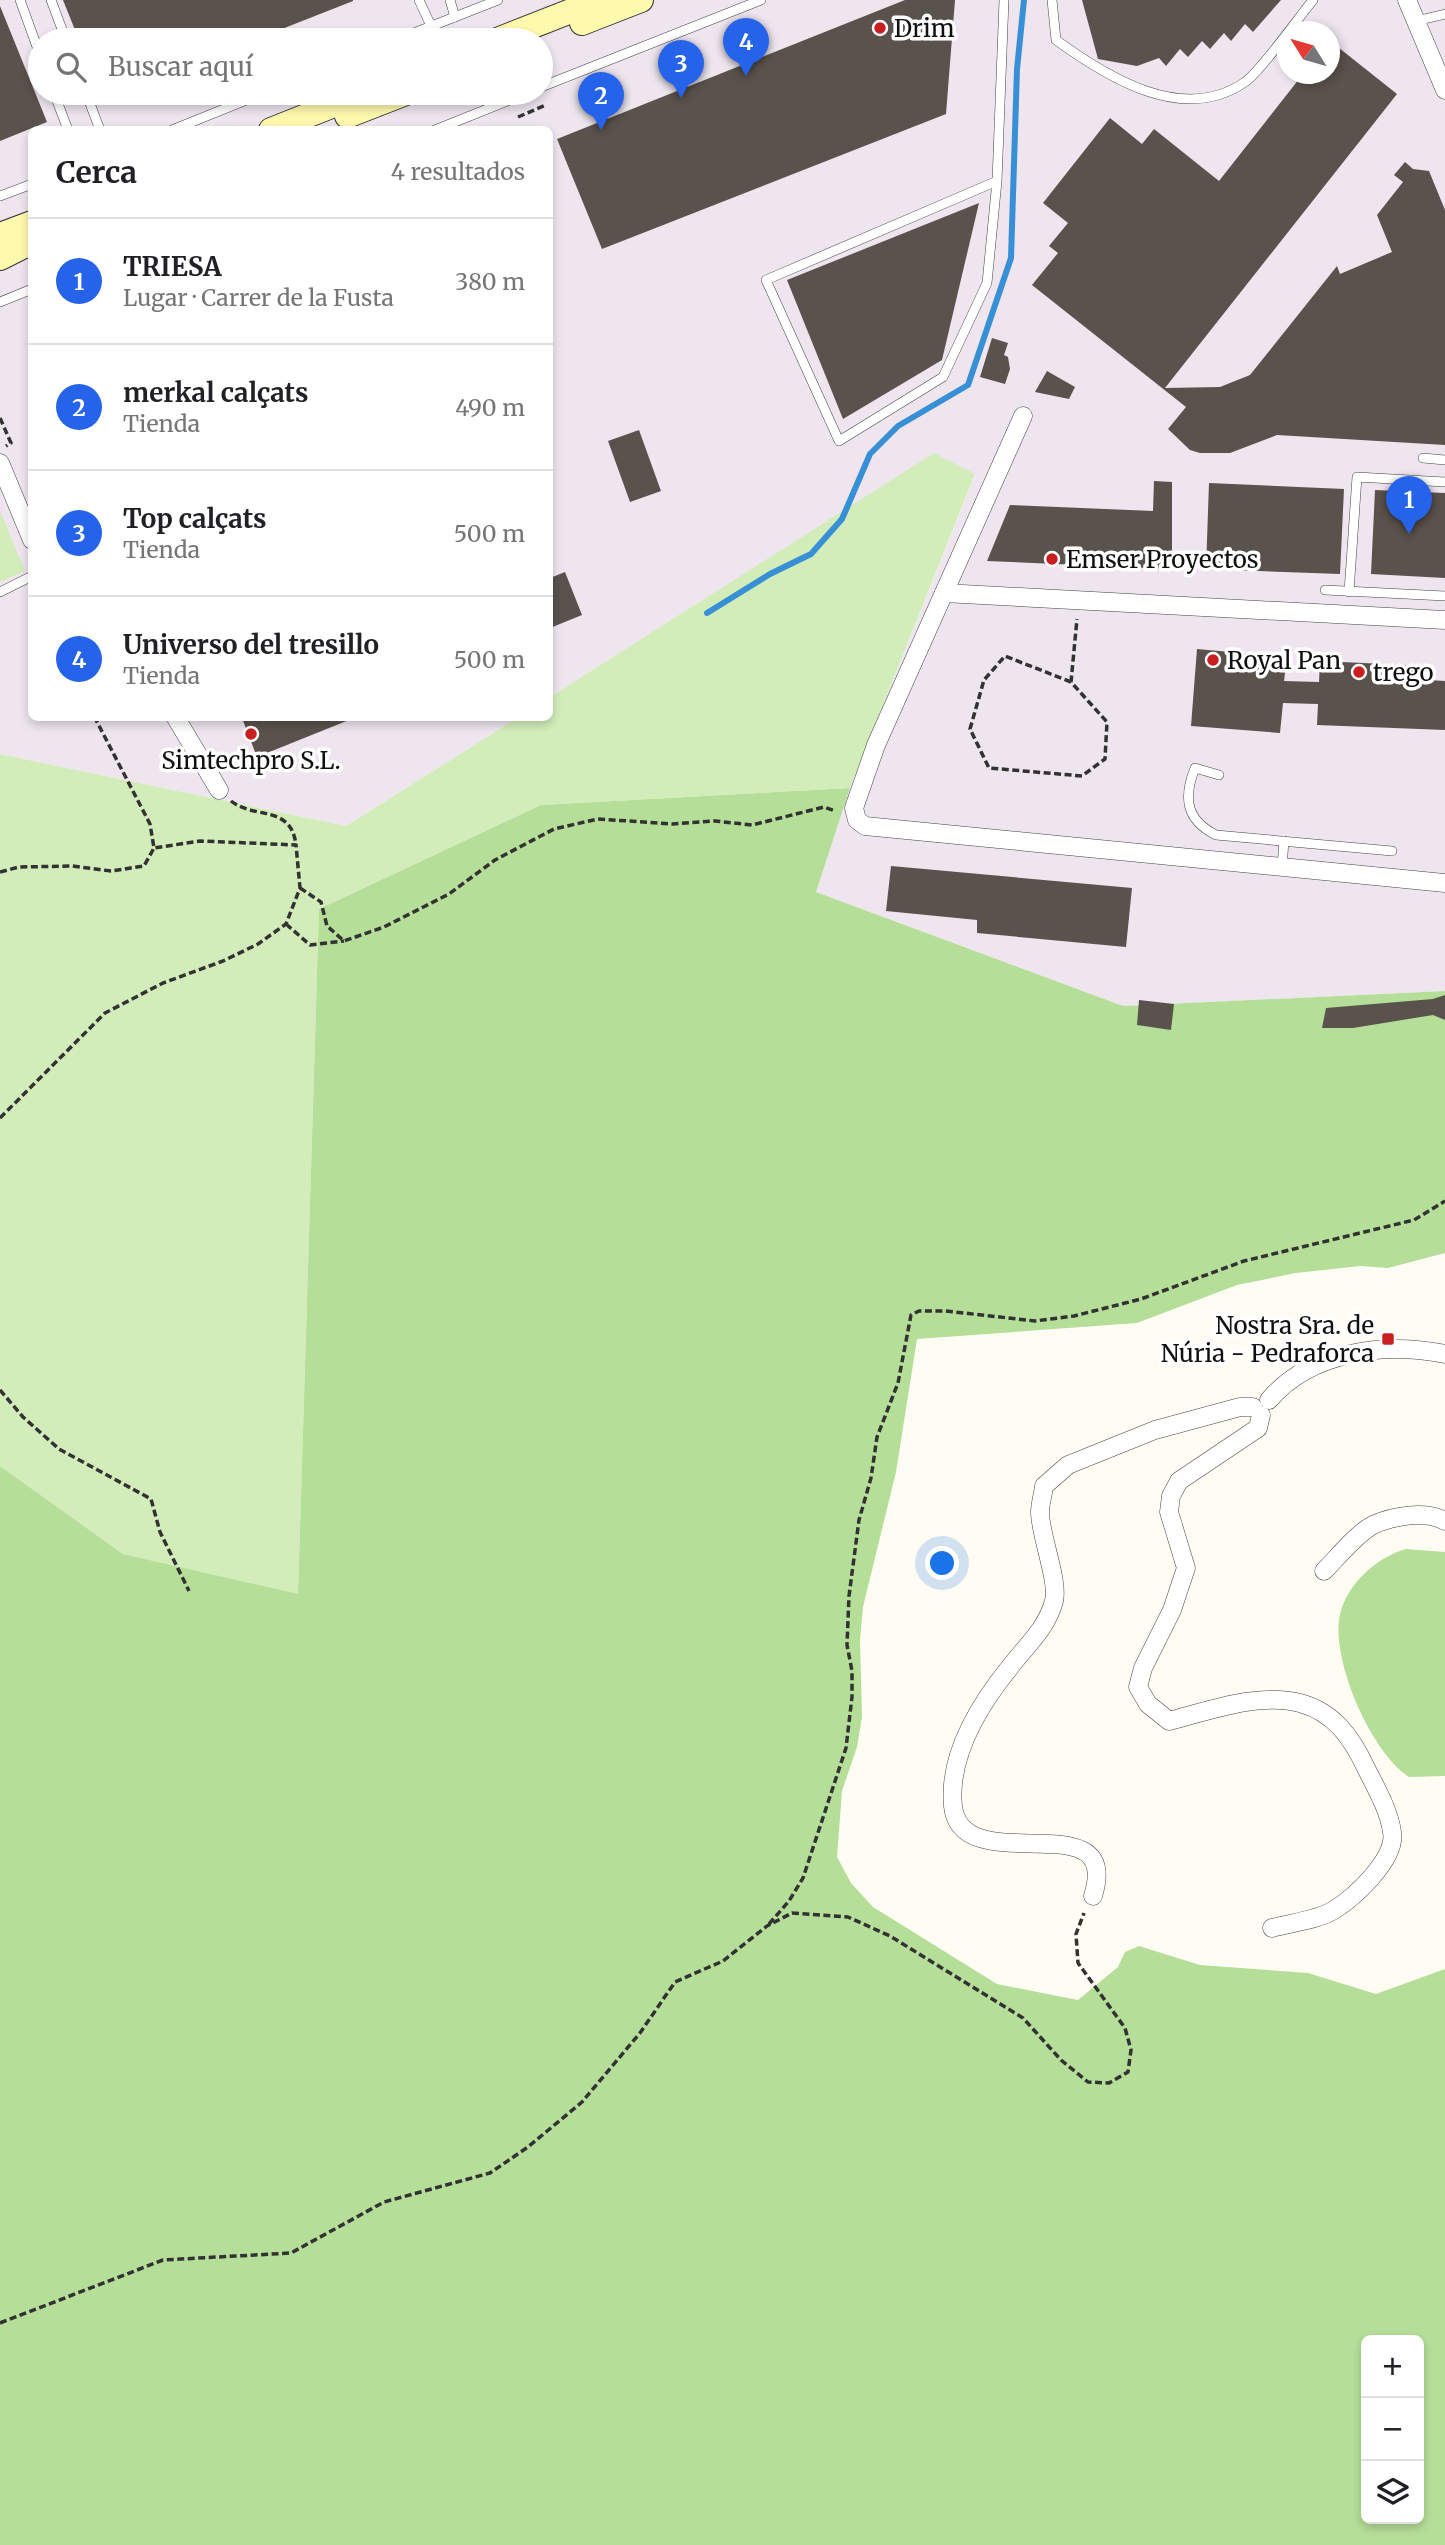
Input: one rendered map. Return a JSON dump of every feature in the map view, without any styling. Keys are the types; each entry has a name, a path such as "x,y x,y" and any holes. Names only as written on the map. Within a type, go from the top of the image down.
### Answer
{"main road":[{"path":"528,28 599,0"},
{"path":"553,35 641,0"},
{"path":"281,126 334,105"},
{"path":"324,126 377,105"},
{"path":"0,234 28,224"},
{"path":"0,258 28,244"}],"street":[{"path":"1407,0 1416,21 1438,57 1445,90"},
{"path":"1023,416 876,745 854,808 857,820 865,826 1445,883"},
{"path":"0,463 28,530"},
{"path":"944,593 1445,620"},
{"path":"178,721 219,790"},
{"path":"1272,1928 1333,1911 1368,1881 1392,1849 1393,1834 1387,1813 1356,1746 1344,1729 1324,1713 1300,1703 1280,1700 1239,1704 1169,1721 1148,1704 1138,1687 1152,1646 1172,1611 1186,1568 1169,1512 1171,1496 1179,1481 1258,1428 1261,1408 1295,1376 1326,1361 1360,1351 1445,1354"},
{"path":"1093,1896 1098,1880 1095,1863 1080,1849 1057,1842 992,1843 970,1835 954,1818 952,1797 961,1749 983,1703 1037,1637 1055,1600 1040,1513 1044,1486 1068,1465 1155,1430 1240,1407 1261,1408"},
{"path":"1324,1571 1371,1526 1401,1516 1423,1516 1445,1521"}],"lane":[{"path":"20,0 30,28"},
{"path":"51,0 62,28"},
{"path":"419,0 431,26"},
{"path":"450,0 455,17"},
{"path":"426,28 498,0"},
{"path":"553,82 761,0"},
{"path":"997,181 766,280 839,441 943,377 987,284 997,181 1004,0"},
{"path":"1052,0 1056,40 1095,68 1172,100 1202,100 1246,82 1313,0"},
{"path":"1416,21 1445,14"},
{"path":"59,105 66,126"},
{"path":"91,105 98,126"},
{"path":"182,126 234,105"},
{"path":"445,126 497,105"},
{"path":"0,196 28,186"},
{"path":"0,302 28,291"},
{"path":"1423,458 1445,460"},
{"path":"1349,592 1357,477 1445,482"},
{"path":"0,592 28,578"},
{"path":"1325,590 1445,596"},
{"path":"1219,775 1195,768 1189,783 1189,810 1198,826 1216,835 1392,851"},
{"path":"1282,867 1284,841"}],"path":[{"path":"518,117 546,105"},
{"path":"0,418 11,443 0,449"},
{"path":"1071,682 1005,656 984,680 970,729 989,768 1083,776 1105,760 1107,722 1071,682 1081,601"},
{"path":"0,872 30,867 72,866 111,871 144,866 154,848 150,824 97,721"},
{"path":"0,1118 105,1013 163,983 246,949 286,924 300,888 294,833 281,817 238,806 219,790"},
{"path":"286,924 310,945 344,941 384,927 449,894 495,860 538,836 571,824 598,819 673,824 715,821 752,825 824,807 857,820"},
{"path":"154,848 200,841 296,845"},
{"path":"300,888 321,902 327,926 344,941"},
{"path":"0,2323 163,2260 291,2253 383,2202 490,2173 528,2147 582,2102 640,2033 675,1982 723,1961 767,1926 789,1901 803,1878 846,1748 852,1697 852,1671 847,1645 849,1596 859,1520 871,1478 877,1437 898,1382 911,1315 919,1311 946,1311 1035,1321 1074,1316 1153,1295 1244,1261 1414,1220 1445,1201"},
{"path":"0,1390 23,1417 59,1449 152,1499 160,1532 189,1591"},
{"path":"767,1926 792,1913 819,1913 848,1917 890,1936 1023,2018 1061,2060 1088,2082 1109,2083 1128,2072 1131,2050 1125,2028 1078,1963 1076,1934 1093,1896"}],"shaded area":[{"path":"0,0 1445,0 1445,991 1123,1006 816,892 850,788 975,475 934,454 553,695 553,126 28,126 28,721 512,721 346,826 0,754"}],"green space":[{"path":"934,453 975,474 850,788 541,805 319,909 298,1595 123,1554 0,1466 0,754 346,826 512,721 553,721 553,695"},
{"path":"0,511 25,571 0,582"},
{"path":"850,788 816,892 1123,1006 1445,991 1445,1253 1388,1268 1360,1266 1296,1273 1237,1285 1137,1323 917,1339 896,1472 863,1607 860,1640 862,1717 857,1747 842,1791 837,1857 851,1883 873,1907 997,1984 1078,2000 1118,1967 1125,1952 1139,1946 1200,1965 1308,1973 1376,1994 1445,1969 1445,2545 0,2545 0,1466 123,1554 298,1594 319,909 541,805"},
{"path":"1406,1549 1445,1552 1445,1776 1409,1777 1395,1765 1381,1748 1356,1703 1341,1655 1340,1614 1349,1592 1374,1565"}],"building":[{"path":"63,0 353,0 284,28 74,28"},
{"path":"905,0 955,0 946,114 602,249 557,139"},
{"path":"1082,0 1281,0 1253,32 1245,24 1231,41 1224,33 1210,49 1202,41 1188,57 1180,49 1166,66 1159,58 1137,66 1098,59"},
{"path":"0,6 28,75 28,105 40,105 47,122 28,126 28,130 0,141"},
{"path":"1340,49 1397,94 1165,388 1220,387 1250,375 1337,266 1340,274 1392,252 1377,215 1403,182 1394,175 1405,162 1413,169 1429,171 1445,210 1445,445 1277,435 1230,453 1200,453 1190,450 1168,429 1186,407 1032,285 1058,253 1049,246 1068,223 1043,203 1110,118 1142,144 1154,129 1219,181 1295,84 1340,84"},
{"path":"979,203 942,360 843,419 787,280"},
{"path":"992,338 1008,343 1004,355 1008,357 1010,369 1005,384 980,377"},
{"path":"1047,371 1075,387 1069,399 1035,392"},
{"path":"639,430 661,491 630,502 608,441"},
{"path":"1154,481 1172,482 1172,569 987,561 1010,505 1153,511"},
{"path":"1209,483 1344,489 1340,574 1206,569"},
{"path":"1375,490 1445,493 1445,578 1371,574"},
{"path":"565,572 582,615 553,627 553,577"},
{"path":"1197,649 1287,657 1284,681 1319,682 1320,661 1428,666 1428,680 1445,681 1445,730 1317,725 1318,704 1283,703 1280,733 1191,726"},
{"path":"243,721 347,721 257,757"},
{"path":"891,866 1132,888 1126,947 977,933 977,920 886,911"},
{"path":"1445,995 1445,1020 1433,1015 1353,1028 1322,1028 1326,1008 1433,999"},
{"path":"1139,1000 1174,1004 1171,1030 1137,1025"}],"waterway":[{"path":"707,613 770,574 811,554 842,519 870,454 898,426 968,385 1011,258 1017,69 1024,0"}],"place":[{"name":"Drim","path":"880,28"},
{"name":"Universo del tresillo","path":"746,76"},
{"name":"Top calçats","path":"681,98"},
{"name":"merkal calçats","path":"601,130"},
{"name":"TRIESA","path":"1409,534"},
{"name":"Emser Proyectos","path":"1052,559"},
{"name":"Royal Pan","path":"1213,660"},
{"name":"trego","path":"1359,672"},
{"name":"Simtechpro S.L.","path":"251,734"},
{"name":"Nostra Sra. de Núria - Pedraforca","path":"1388,1339"}]}
